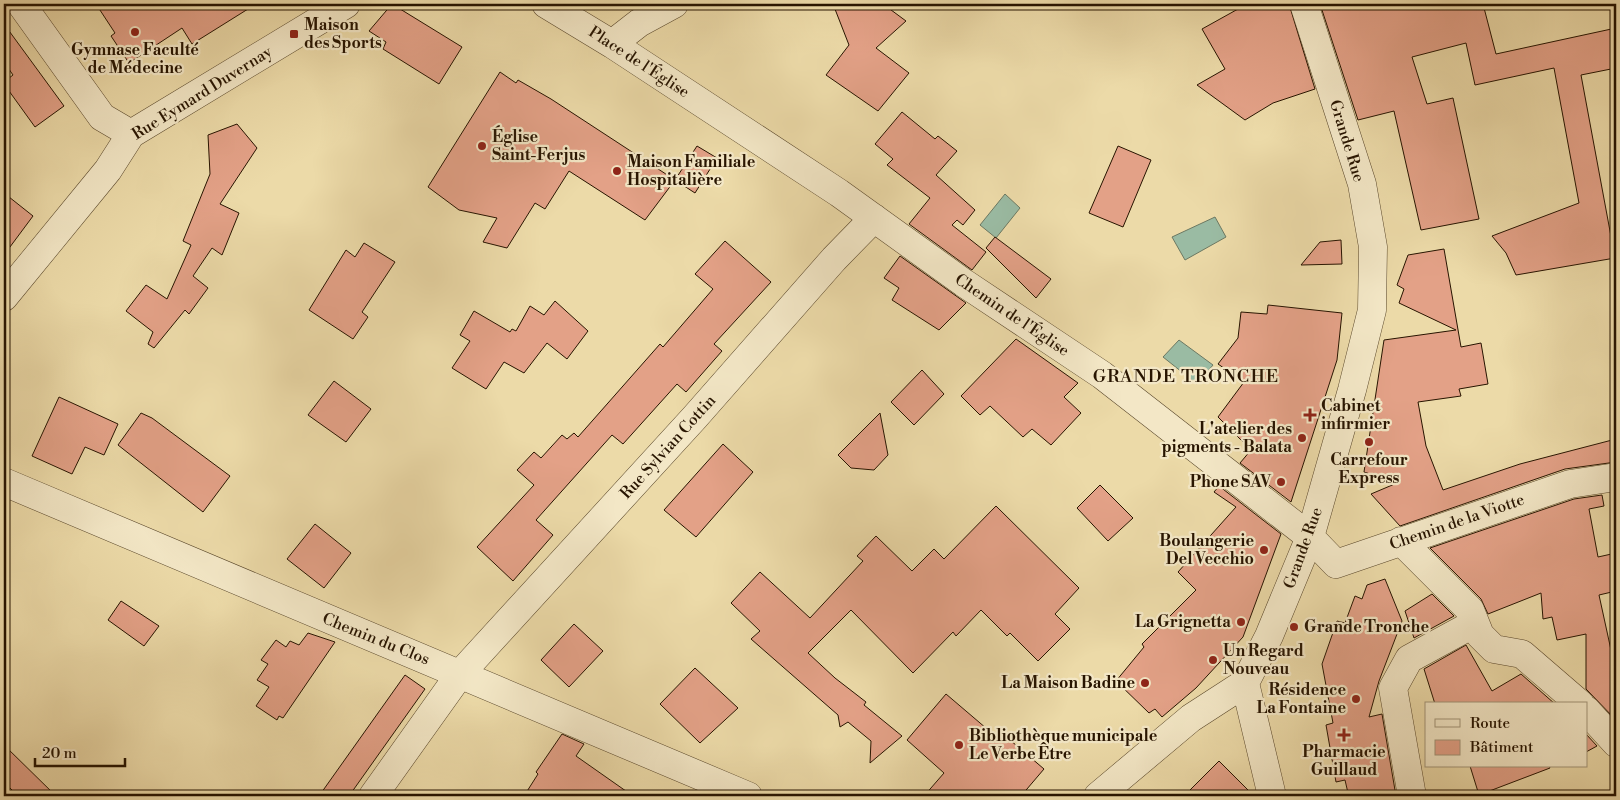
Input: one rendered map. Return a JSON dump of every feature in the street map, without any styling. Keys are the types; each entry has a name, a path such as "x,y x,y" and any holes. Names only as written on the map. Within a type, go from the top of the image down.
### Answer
{"street":[{"path":"21,4 102,117 131,134"},
{"name":"Rue Eymard Duvernay","path":"4,298 108,170 131,134 346,4"},
{"name":"Place de l'Église","path":"546,4 706,105"},
{"path":"612,44 639,22 674,4"},
{"name":"Grande Rue","path":"1245,683 1269,636 1310,537 1352,390 1372,310 1373,247 1362,184 1304,4"},
{"name":"Chemin de l'Église","path":"706,105 874,218 964,283 1102,375 1310,537"},
{"name":"Rue Sylvian Cottin","path":"373,796 460,674 702,409 834,259 874,218"},
{"name":"Chemin de la Viotte","path":"1310,537 1336,564 1570,484 1616,477"},
{"name":"Chemin du Clos","path":"4,482 460,674 505,696 748,796"},
{"path":"1401,541 1470,610 1480,636 1494,649 1522,654 1578,702"},
{"path":"1412,796 1393,688 1409,659 1475,623"},
{"path":"1098,796 1191,718 1245,683 1272,796"},
{"path":"1588,712 1616,743"}],"shaded area":[{"path":"1005,194 1020,208 996,238 980,225"},
{"path":"1215,217 1226,237 1185,260 1172,237"},
{"path":"1179,340 1213,365 1197,384 1163,357"}],"building":[{"name":"Gymnase Faculté de Médecine","path":"96,4 256,4 192,44 182,28 129,63 111,36 115,33"},
{"path":"392,4 462,47 439,84 383,49 386,42 369,31"},
{"path":"833,4 883,4 906,21 876,48 909,73 878,111 826,75 849,45"},
{"path":"1247,4 1289,4 1315,89 1273,103 1245,120 1197,85 1225,69 1202,29"},
{"path":"1320,4 1483,4 1496,54 1616,28 1616,68 1581,75 1615,258 1516,275 1506,253 1492,236 1579,203 1554,68 1475,85 1466,43 1412,57 1427,104 1453,98 1479,219 1421,230 1394,111 1358,120"},
{"path":"4,24 64,106 35,127 4,84 13,75 4,62"},
{"path":"500,72 516,83 518,80 551,99 675,180 645,220 569,171 545,209 535,203 507,248 483,242 497,218 459,210 428,187"},
{"path":"902,112 935,139 938,136 957,151 936,175 975,210 963,225 957,220 952,225 986,252 972,270 909,224 930,198 887,165 893,159 875,144"},
{"path":"237,124 257,148 220,204 239,213 222,255 212,248 193,276 208,288 189,314 185,310 154,348 148,344 153,332 126,311 146,285 167,299 191,245 183,241 210,174 208,135"},
{"path":"697,146 717,158 695,193 675,180"},
{"path":"1118,146 1151,160 1123,227 1089,213"},
{"path":"4,193 33,216 4,255"},
{"path":"995,237 1051,279 1036,298 986,248"},
{"path":"1341,240 1342,264 1301,265 1320,242"},
{"path":"725,241 771,282 714,344 722,351 686,392 677,384 623,444 612,435 536,520 553,535 513,581 477,547 534,485 517,470 534,452 541,458 562,435 567,439 574,433 578,437 660,344 663,347 713,289 695,274"},
{"path":"364,243 395,262 362,312 368,317 353,339 309,310 346,250 355,257"},
{"path":"1444,249 1461,347 1481,343 1488,384 1459,389 1461,396 1418,402 1426,446 1443,490 1520,464 1616,439 1616,462 1565,469 1400,526 1371,494 1397,483 1364,472 1384,340 1456,330 1399,303 1404,289 1397,285 1408,255"},
{"path":"900,256 966,303 939,330 892,300 899,288 884,278"},
{"path":"555,301 588,331 567,359 547,343 524,373 504,362 486,389 452,368 470,341 460,335 474,311 510,332 512,329 516,331 530,306 544,315"},
{"path":"1268,305 1342,313 1337,360 1291,502 1240,463 1251,450 1218,417 1244,382 1218,364 1238,338 1241,312 1267,314"},
{"path":"1016,339 1078,383 1064,397 1081,413 1051,445 1032,429 1023,437 990,406 980,415 961,396"},
{"path":"922,370 944,394 914,425 891,402"},
{"path":"334,381 371,409 346,442 308,415"},
{"path":"59,397 118,424 104,455 85,447 72,474 32,456"},
{"path":"141,413 152,418 230,476 203,512 118,445"},
{"path":"880,413 888,455 874,470 851,468 838,455"},
{"path":"723,444 753,472 696,537 664,510"},
{"path":"1100,485 1133,518 1108,541 1077,508"},
{"path":"1219,486 1281,534 1243,637 1196,688 1162,717 1155,709 1149,713 1116,681 1144,647 1142,644 1196,590 1178,572 1236,507 1214,492"},
{"path":"1602,495 1604,506 1589,509 1598,557 1616,553 1616,591 1599,595 1616,673 1616,720 1586,689 1586,634 1557,640 1552,617 1543,619 1541,593 1488,614 1481,599 1430,548 1574,499"},
{"path":"996,506 1079,588 1055,614 1070,629 1038,661 1010,633 1007,636 981,610 956,636 953,632 913,673 851,610 808,653 835,678 866,702 864,705 902,736 870,763 871,741 848,722 840,727 838,715 751,639 760,631 731,603 760,572 810,618 863,561 857,556 876,536 912,571 934,549 944,559"},
{"path":"315,524 351,553 324,588 287,559"},
{"name":"Résidence La Fontaine","path":"1385,579 1402,621 1379,681 1369,717 1382,714 1396,796 1364,796 1348,793 1345,780 1336,782 1326,725 1333,723 1322,664 1337,621 1345,623 1355,596 1362,599 1367,585"},
{"path":"1432,594 1454,616 1414,638 1405,611"},
{"path":"121,601 159,626 144,646 108,620"},
{"path":"574,624 603,651 569,687 541,660"},
{"path":"308,633 335,642 283,718 279,716 277,720 256,706 269,687 257,680 268,664 261,660 276,640 286,647 290,641 299,645"},
{"path":"1466,645 1492,691 1521,674 1553,702 1434,702 1424,669"},
{"path":"695,668 738,708 700,743 660,704"},
{"path":"405,675 425,689 349,796 319,796"},
{"name":"Bibliothèque municipale Le Verbe Être","path":"946,694 1000,740 1003,734 1044,769 1021,796 924,796 944,773 907,740"},
{"path":"562,734 584,744 576,756 633,796 524,796 538,774 536,772"},
{"path":"1588,736 1597,746 1588,751"},
{"path":"4,745 56,796 18,796 4,782"},
{"path":"1219,761 1254,796 1184,796"},
{"path":"1471,768 1550,768 1479,795"}],"place":[{"name":"Gymnase Faculté de Médecine","path":"135,32"},
{"name":"Maison des Sports","path":"294,34"},
{"name":"Église Saint-Ferjus","path":"482,146"},
{"name":"Maison Familiale Hospitalière","path":"617,171"},
{"name":"Cabinet infirmier","path":"1310,415"},
{"name":"L'atelier des pigments - Balata","path":"1302,438"},
{"name":"Carrefour Express","path":"1369,442"},
{"name":"Phone SAV","path":"1281,482"},
{"name":"Boulangerie Del Vecchio","path":"1264,550"},
{"name":"La Grignetta","path":"1241,622"},
{"name":"Grande Tronche","path":"1294,627"},
{"name":"Un Regard Nouveau","path":"1213,660"},
{"name":"La Maison Badine","path":"1145,683"},
{"name":"Résidence La Fontaine","path":"1356,699"},
{"name":"Pharmacie Guillaud","path":"1344,735"},
{"name":"Bibliothèque municipale Le Verbe Être","path":"959,745"}],"district":[{"name":"GRANDE TRONCHE","path":"1186,376"}]}
